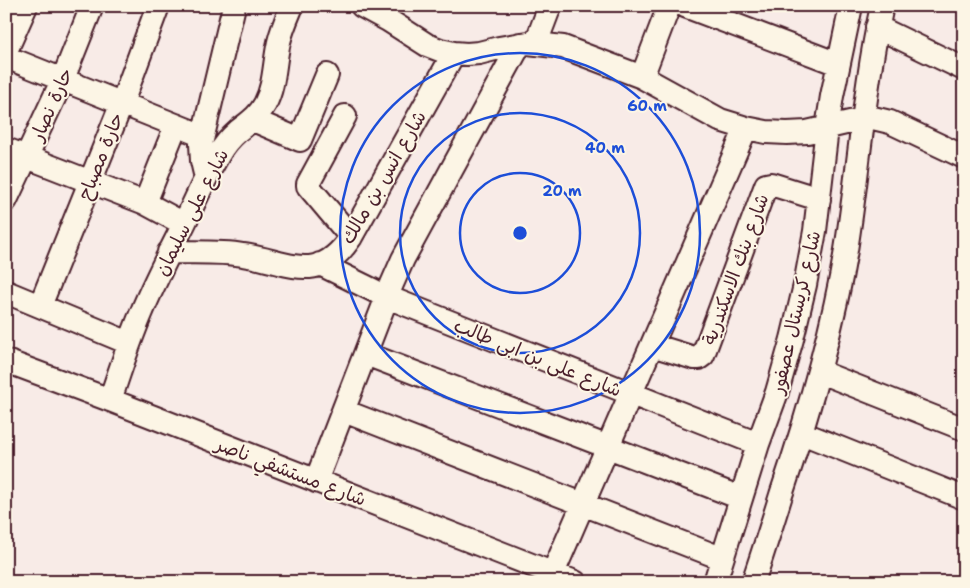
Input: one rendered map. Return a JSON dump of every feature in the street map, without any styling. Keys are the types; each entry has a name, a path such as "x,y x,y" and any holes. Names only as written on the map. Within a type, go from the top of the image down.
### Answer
{"street":[{"path":"6,51 26,6"},
{"name":"حارة نصار","path":"6,200 63,79 92,6"},
{"name":"حارة مصباح","path":"40,306 122,103 158,6"},
{"path":"206,178 201,153 203,136 234,6"},
{"name":"شارع على سليمان","path":"110,400 129,343 151,290 206,178 228,140 259,114 270,94 279,42 284,23 292,6"},
{"path":"362,6 427,45 454,53 480,53 528,43 563,47 642,77 720,120 746,128 766,132 807,132 873,118 890,122 964,157"},
{"path":"316,481 387,297 409,247 550,6"},
{"path":"642,77 669,6"},
{"path":"685,6 838,64"},
{"name":"شارع كريستال عصفور","path":"715,582 758,444 777,392 805,285 815,231 827,128 838,64 851,6"},
{"path":"879,17 964,69"},
{"name":"شارع كريستال عصفور","path":"757,580 820,372 834,310 846,250 869,73 879,17"},
{"name":"شارع انس بن مالك","path":"169,252 244,255 300,267 310,267 333,258 343,249 351,237 454,53"},
{"path":"6,56 203,136"},
{"path":"253,120 300,140 327,75"},
{"path":"345,116 308,185 351,237"},
{"path":"145,203 176,125"},
{"path":"553,573 746,128"},
{"path":"6,149 145,203 184,224"},
{"name":"شارع بنك الاسكندرية","path":"652,344 694,358 699,358 703,355 766,185 770,184 819,199"},
{"name":"شارع على بن ابى طالب","path":"320,264 387,297 758,444"},
{"path":"6,292 129,343"},
{"path":"366,354 741,498"},
{"name":"شارع مستشفي ناصر","path":"6,361 575,582"},
{"path":"820,372 964,429"},
{"path":"344,411 722,558"},
{"path":"802,434 964,498"}]}
